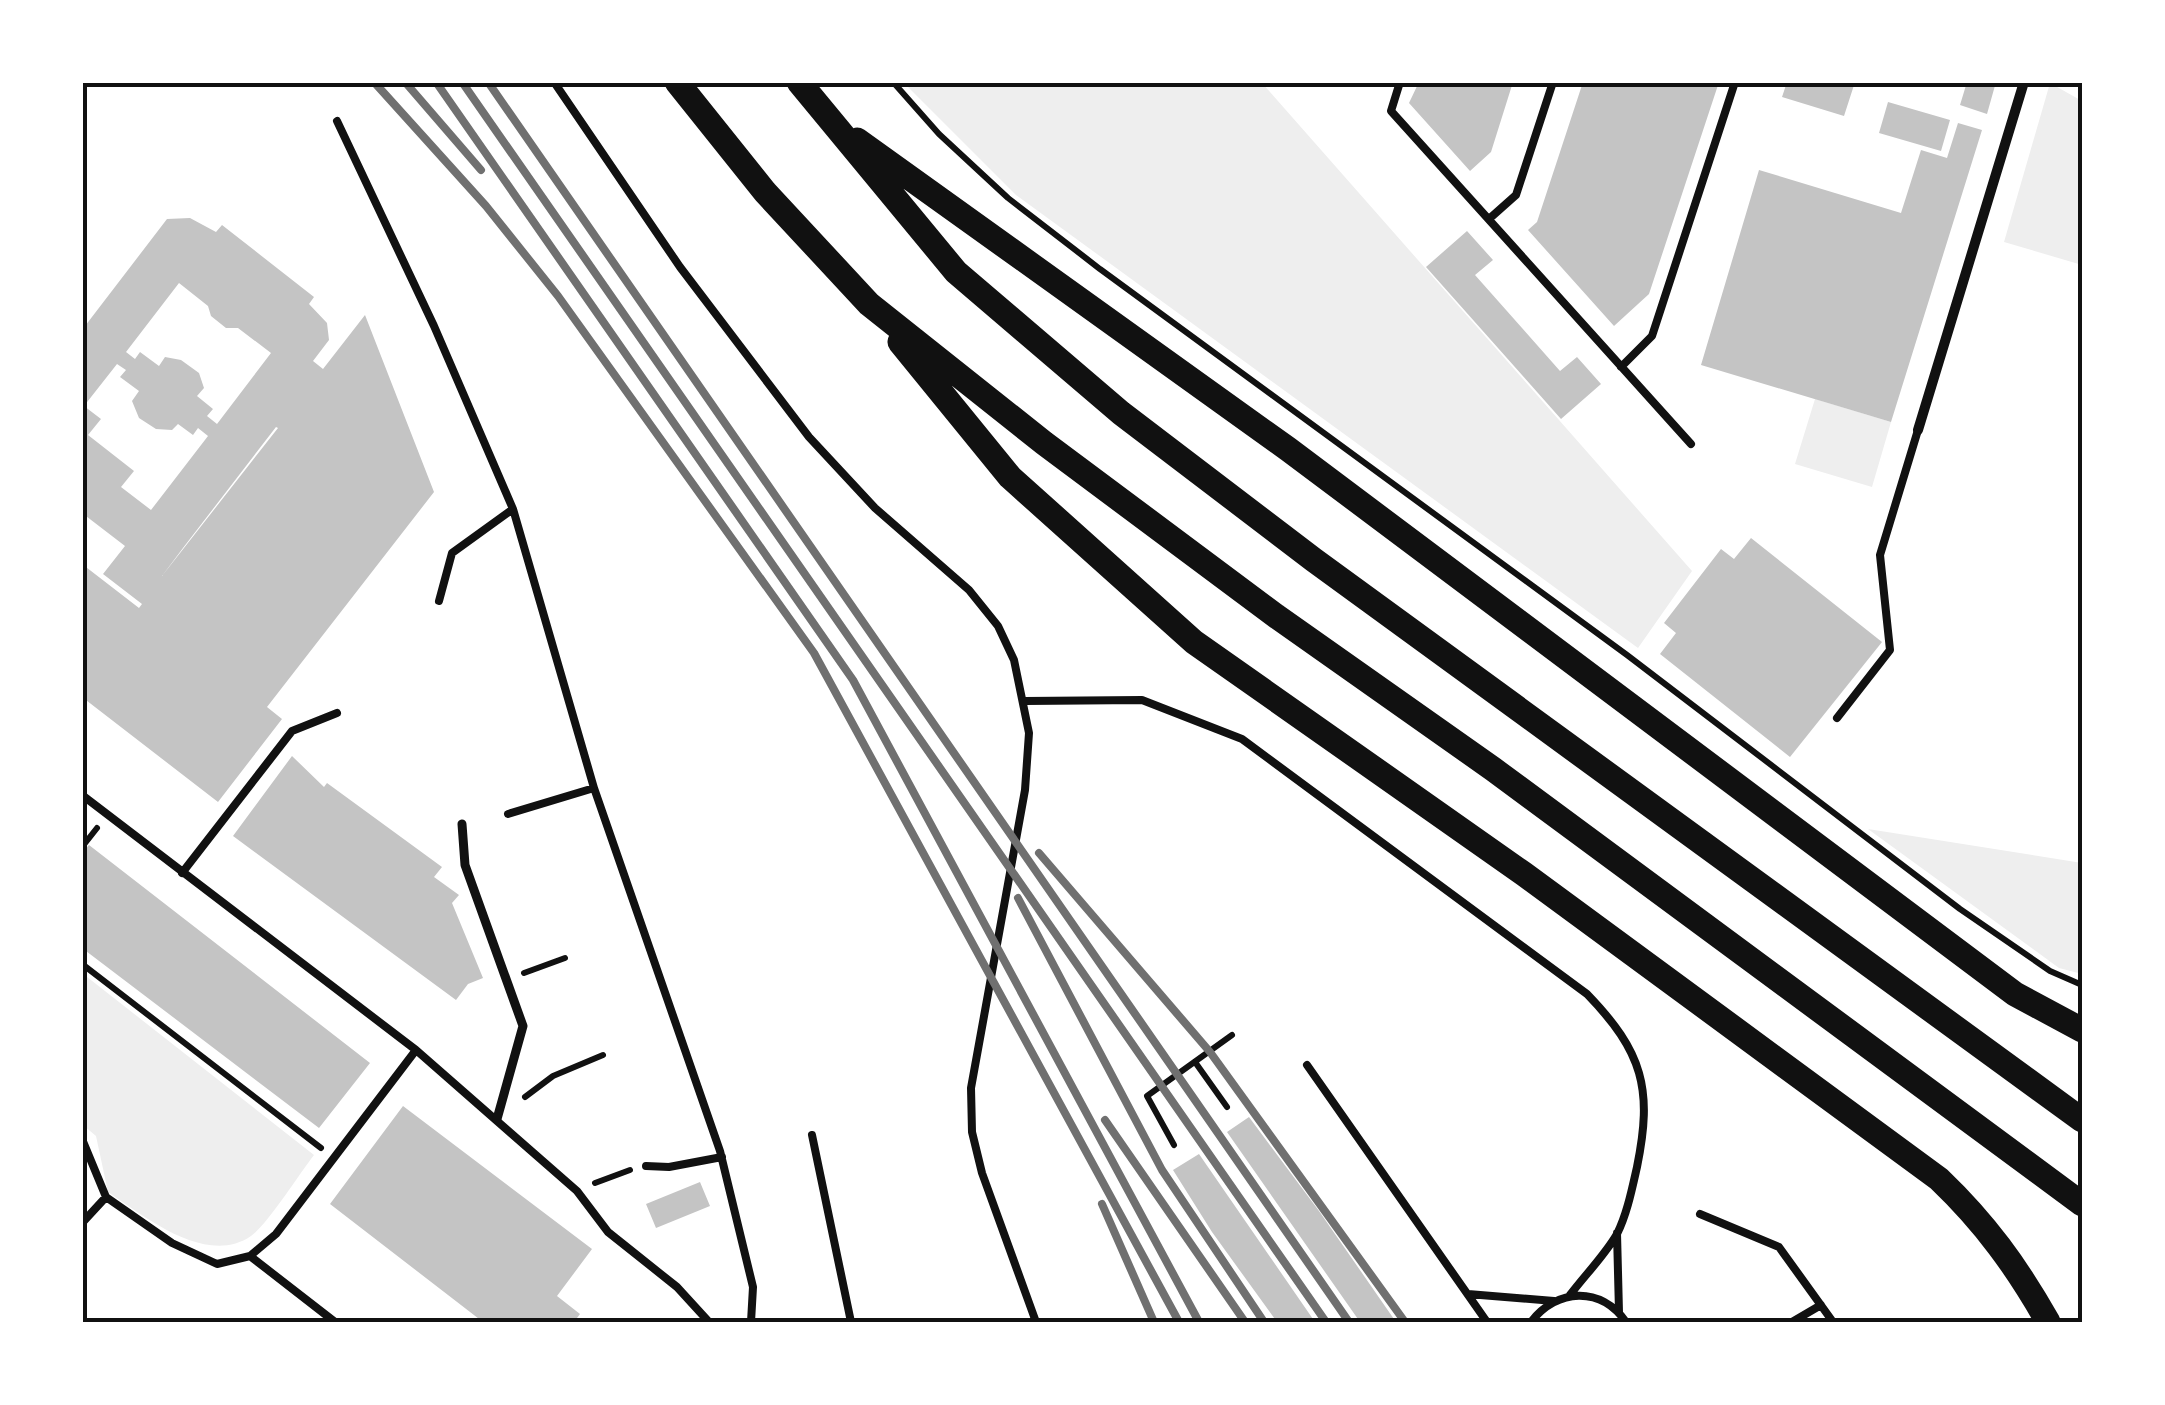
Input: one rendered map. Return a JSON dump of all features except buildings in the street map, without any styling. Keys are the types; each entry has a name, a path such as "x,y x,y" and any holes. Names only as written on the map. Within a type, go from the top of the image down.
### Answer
{"highway":[{"path":"677,82 765,192 868,304 1010,477 1194,642 1524,874 1939,1178 1981,1219 2012,1258 2048,1322"},
{"path":"799,82 956,272 1121,413 1314,560 2082,1120"},
{"path":"825,116 1288,449 2044,1011 2082,1030"},
{"path":"868,304 1044,443 1276,616 1509,781 2082,1204"},
{"path":"2044,1011 2082,1010"}],"street":[{"path":"1918,430 2024,82"},
{"path":"462,824 465,865 523,1026 497,1119"}],"lane":[{"path":"554,82 680,267 809,438 875,508 969,590 998,626 1014,660 1029,733 1025,790 970,1088 972,1132 1036,1322"},
{"path":"1400,82 1390,111 1691,444"},
{"path":"1489,220 1516,195 1553,82"},
{"path":"1620,367 1652,336 1735,82"},
{"path":"337,122 434,326 513,509 594,788 722,1157 753,1287 752,1322"},
{"path":"1837,718 1890,650 1880,554 1918,430"},
{"path":"439,601 452,553 513,509"},
{"path":"1025,701 1142,700 1242,739 1587,994 1622,1030 1639,1065 1646,1119 1632,1192 1617,1233 1570,1295"},
{"path":"182,873 292,730 337,712"},
{"path":"508,814 594,788"},
{"path":"82,794 416,1050 577,1190 608,1232 676,1288 709,1322"},
{"path":"82,1139 106,1197 172,1244 217,1264 250,1256 276,1234 416,1050"},
{"path":"1306,1065 1487,1322"},
{"path":"812,1135 851,1322"},
{"path":"646,1166 668,1167 722,1157"},
{"path":"82,1224 106,1197"},
{"path":"1700,1214 1779,1247 1833,1322"},
{"path":"1617,1233 1619,1312"},
{"path":"250,1256 335,1322"},
{"path":"1468,1294 1554,1301"},
{"path":"1531,1322 1554,1301 1570,1295 1605,1301 1626,1322"},
{"path":"1792,1322 1821,1305"}],"path":[{"path":"893,82 939,134 1008,198 1115,280 1515,571 1960,909 2050,971 2082,984"},
{"path":"506,980 564,958"},
{"path":"82,964 333,1158"},
{"path":"1174,1145 1147,1096 1232,1035"},
{"path":"497,1119 553,1076 603,1055"},
{"path":"1195,1062 1227,1107"},
{"path":"577,1190 646,1166"}],"shaded area":[{"path":"904,83 1262,83 1692,571 1638,648 1016,195"},
{"path":"2050,83 2082,101 2082,265 2004,242"},
{"path":"1815,399 1891,422 1872,487 1795,464"},
{"path":"1868,829 2082,863 2082,974 2059,968"},
{"path":"82,973 314,1155 251,1236 215,1246 195,1242 157,1225 108,1192 96,1136 83,1125"}],"railway":[{"path":"374,82 486,206 558,296 814,653 1179,1322"},
{"path":"405,82 481,170"},
{"path":"436,82 853,680 1199,1322"},
{"path":"462,82 1326,1322"},
{"path":"488,82 1349,1322"},
{"path":"1039,853 1210,1052 1405,1322"},
{"path":"1018,898 1162,1170 1264,1322"},
{"path":"1105,1120 1245,1322"},
{"path":"1102,1204 1154,1322"}]}
